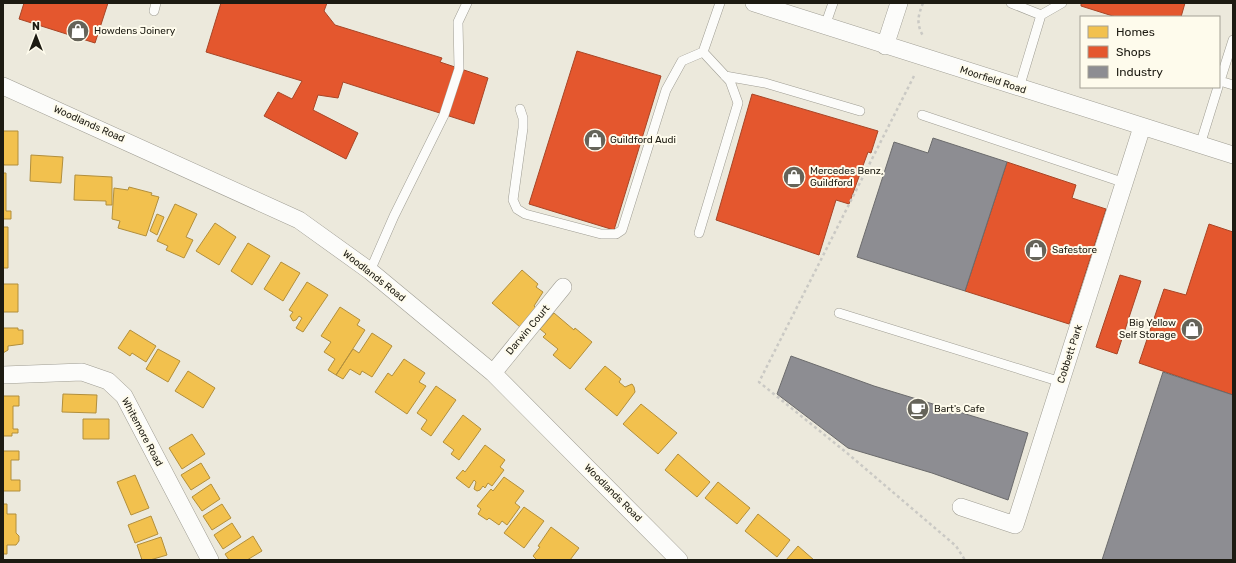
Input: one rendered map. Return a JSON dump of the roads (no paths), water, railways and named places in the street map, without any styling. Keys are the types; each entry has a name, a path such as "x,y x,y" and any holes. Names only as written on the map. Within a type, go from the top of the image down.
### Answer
{"street":[{"name":"Moorfield Road","path":"754,3 885,46 1233,155"},
{"path":"885,46 899,3"},
{"name":"Woodlands Road","path":"3,86 299,220 370,271 493,373 679,560"},
{"name":"Cobbett Park","path":"961,507 1015,525 1142,127"},
{"name":"Darwin Court","path":"493,373 563,287"},
{"name":"Whitemore Road","path":"3,374 82,372 108,381 124,396 210,560"}],"lane":[{"path":"370,271 394,216 444,115 459,68 458,22 467,3"},
{"path":"520,109 523,118 523,128 513,200 517,209 525,214 602,234 616,234 622,230 666,90 682,61 702,52 720,3"},
{"path":"825,26 833,3"},
{"path":"1011,3 1041,14"},
{"path":"1019,88 1041,14 1062,3"},
{"path":"1220,81 1233,40"},
{"path":"699,233 738,103 730,81 702,52"},
{"path":"725,76 765,83 860,112"},
{"path":"1220,84 1233,85"},
{"path":"1200,145 1218,88"},
{"path":"922,115 1125,183"},
{"path":"839,313 1061,382"}],"place":[{"name":"Howdens Joinery","path":"78,31"},
{"name":"Guildford Audi","path":"595,140"},
{"name":"Mercedes Benz, Guildford","path":"794,177"},
{"name":"Safestore","path":"1036,250"},
{"name":"Big Yellow Self Storage","path":"1192,329"},
{"name":"Bart's Cafe","path":"918,409"}]}
